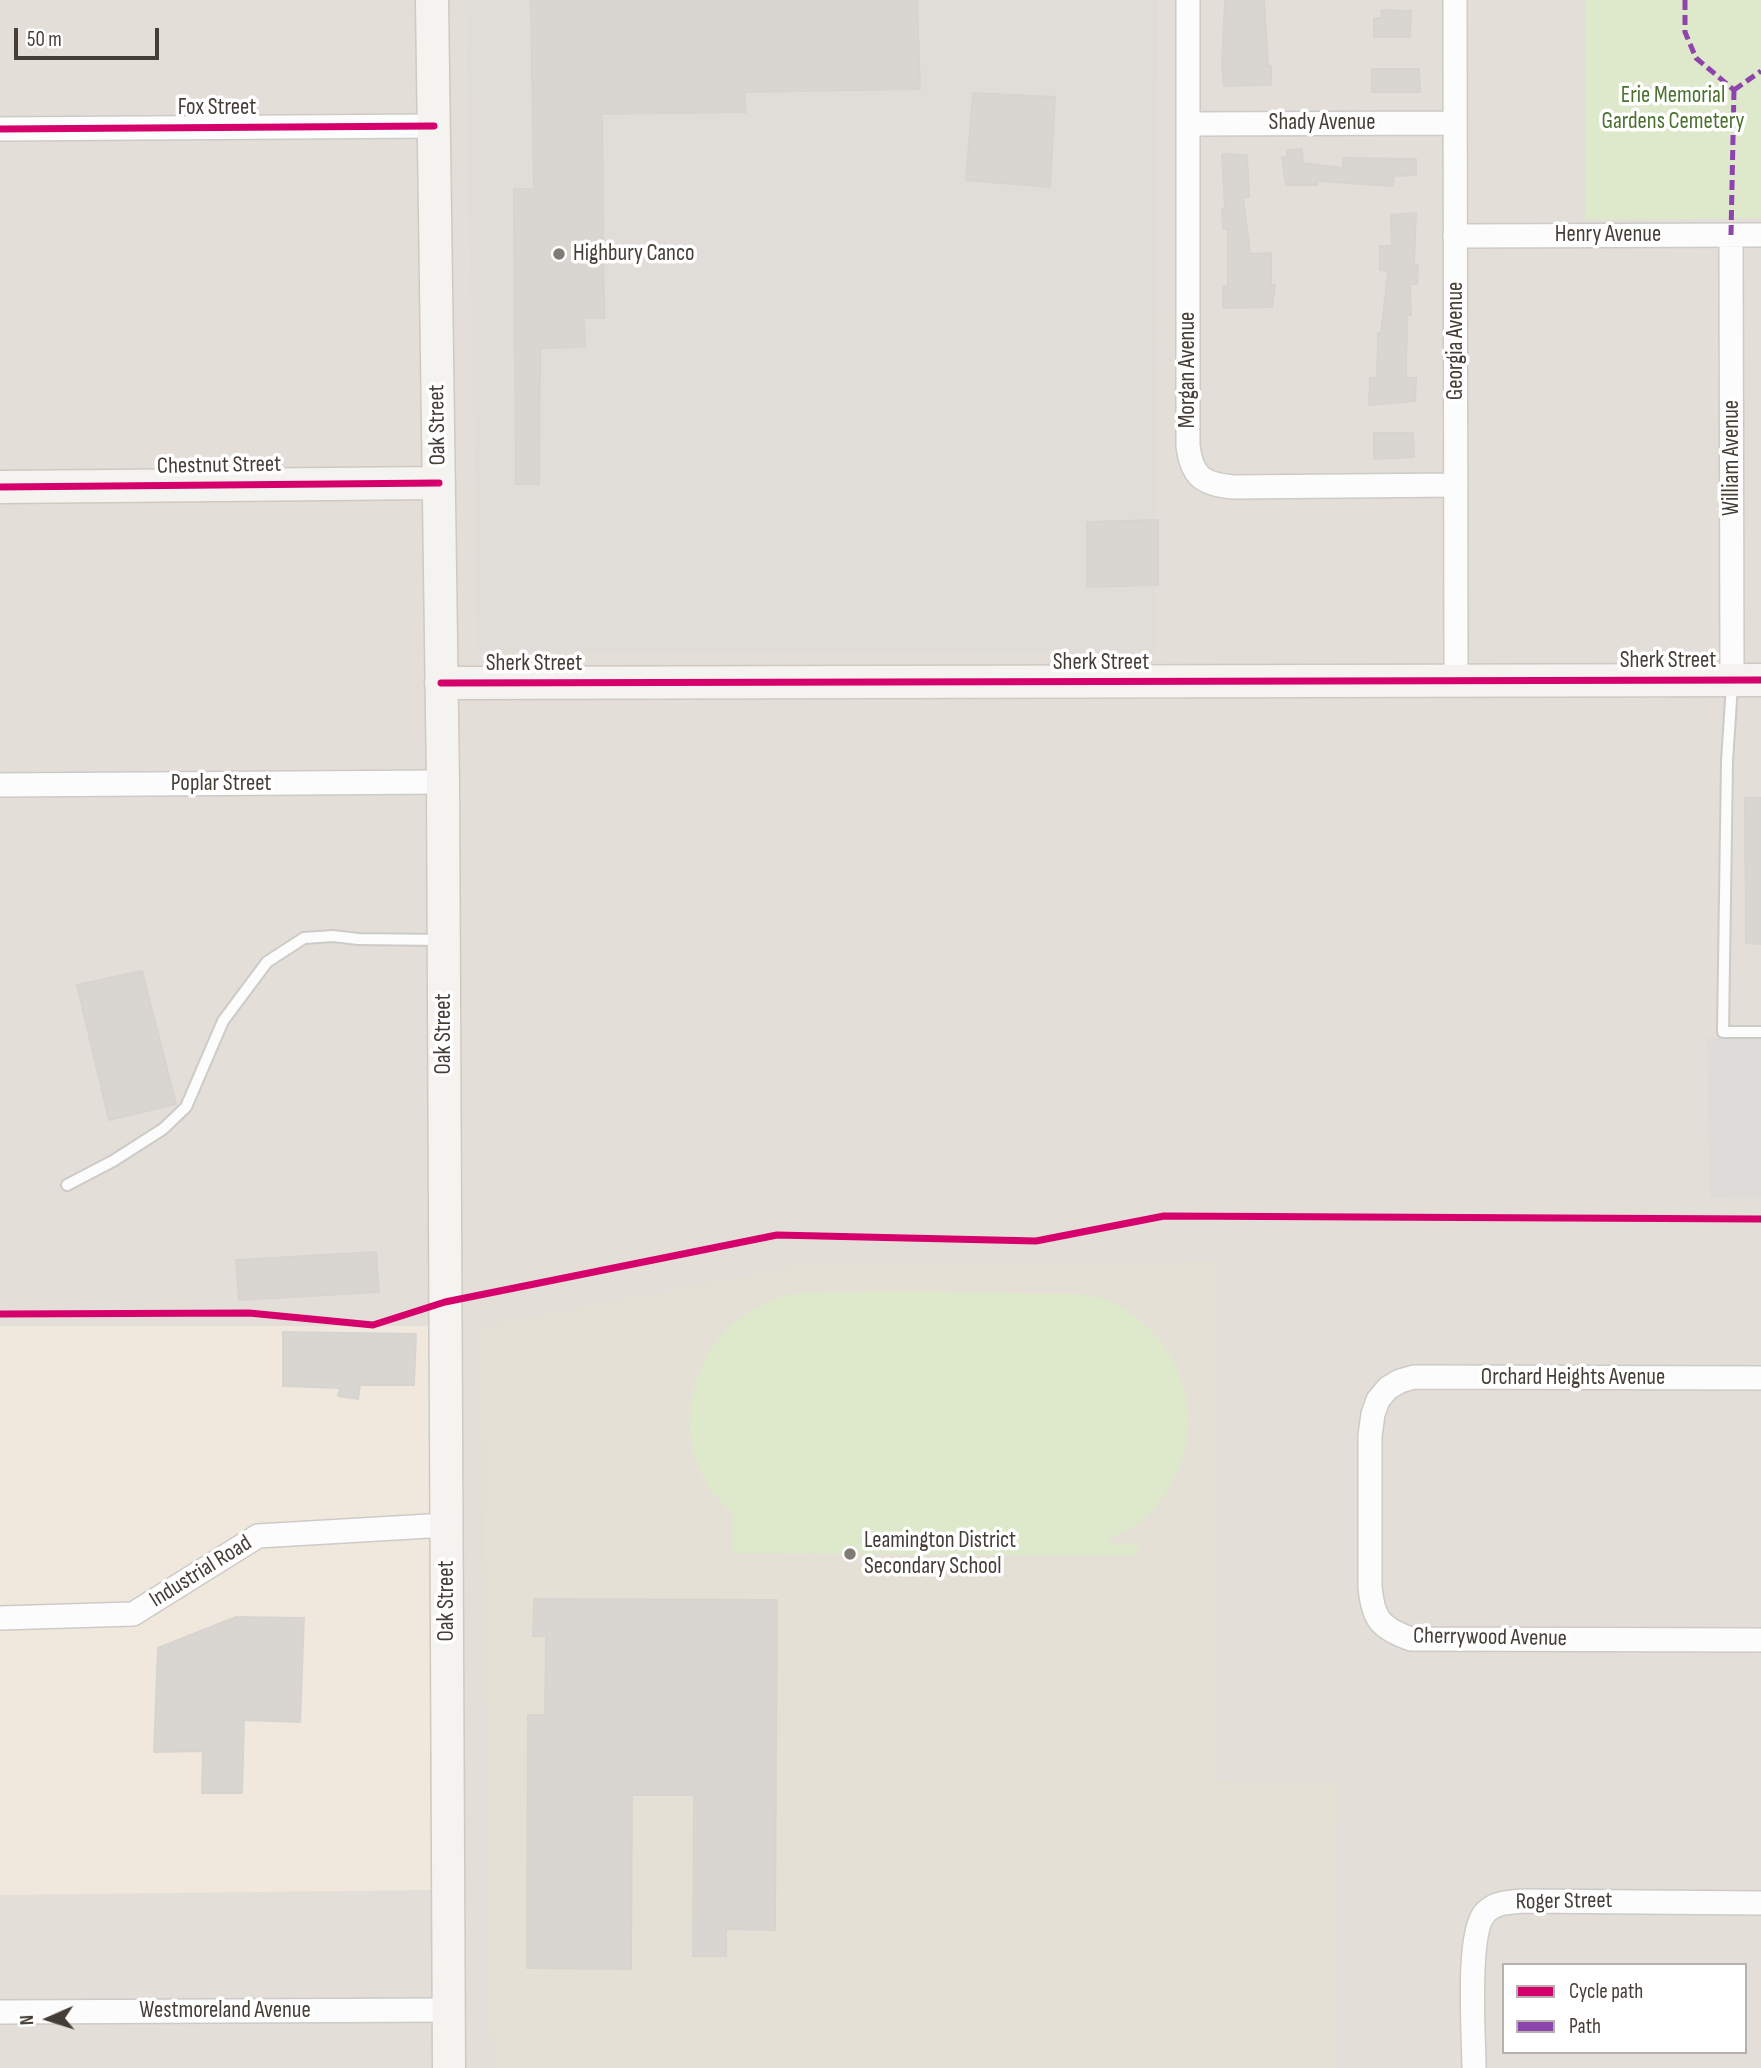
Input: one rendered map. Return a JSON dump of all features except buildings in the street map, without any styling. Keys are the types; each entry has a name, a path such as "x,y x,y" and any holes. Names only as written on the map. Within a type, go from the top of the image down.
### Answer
{"main road":[{"name":"Oak Street","path":"432,0 443,782 449,2068"},
{"name":"Chestnut Street","path":"0,487 439,483"},
{"name":"Sherk Street","path":"441,683 1747,680"}],"street":[{"name":"Morgan Avenue","path":"1188,0 1190,463 1202,479 1214,485 1233,487 1456,485"},
{"name":"Georgia Avenue","path":"1455,0 1456,681"},
{"name":"Shady Avenue","path":"1189,124 1455,122"},
{"name":"Fox Street","path":"0,129 434,126"},
{"name":"William Avenue","path":"1731,235 1747,680"},
{"name":"Henry Avenue","path":"1455,236 1761,235"},
{"name":"Poplar Street","path":"0,785 443,782"},
{"name":"Orchard Heights Avenue","path":"1388,1388 1414,1377 1761,1378"},
{"name":"Cherrywood Avenue","path":"1388,1388 1378,1400 1370,1436 1370,1587 1372,1607 1379,1621 1392,1633 1411,1639 1761,1640"},
{"name":"Industrial Road","path":"0,1618 133,1614 258,1536 446,1525"},
{"name":"Roger Street","path":"1474,2068 1473,1955 1476,1930 1483,1914 1494,1906 1525,1901 1761,1903"},
{"name":"Westmoreland Avenue","path":"0,2012 449,2010"}],"lane":[{"path":"1747,680 1727,761 1723,1032 1761,1032"},
{"path":"68,1185 113,1161 163,1129 187,1107 223,1021 267,962 304,938 333,936 444,940"}],"shaded area":[{"path":"0,0 1761,0 1761,2068 0,2068"},
{"name":"Highbury Canco","path":"465,0 1158,0 1155,655 478,652"},
{"path":"1707,1038 1761,1039 1761,1199 1710,1198"},
{"name":"Leamington District Secondary School","path":"1219,1261 1215,1781 1337,1784 1336,2068 491,2068 481,1327 794,1266"},
{"path":"0,1326 429,1326 431,1890 0,1895"}],"green space":[{"name":"Erie Memorial Gardens Cemetery","path":"1585,0 1761,0 1761,218 1585,220"},
{"path":"821,1292 1085,1295 1112,1302 1145,1325 1159,1339 1179,1373 1185,1391 1188,1431 1178,1472 1155,1508 1134,1526 1110,1537 1111,1544 1138,1543 1137,1556 732,1553 733,1516 704,1479 693,1448 690,1423 692,1398 699,1374 710,1351 726,1331 745,1314 781,1297"}],"marked path":[{"path":"1685,0 1685,32 1696,58 1734,90"},
{"path":"1734,90 1761,71"},
{"path":"1731,235 1734,90"}],"cycle path":[{"path":"0,129 434,126"},
{"path":"0,487 439,483"},
{"path":"441,683 1761,680"},
{"path":"0,1314 249,1313 373,1325 445,1302 777,1235 1036,1241 1164,1216 1761,1219"}],"place":[{"name":"Highbury Canco","path":"559,254"},
{"name":"Leamington District Secondary School","path":"850,1554"}]}
